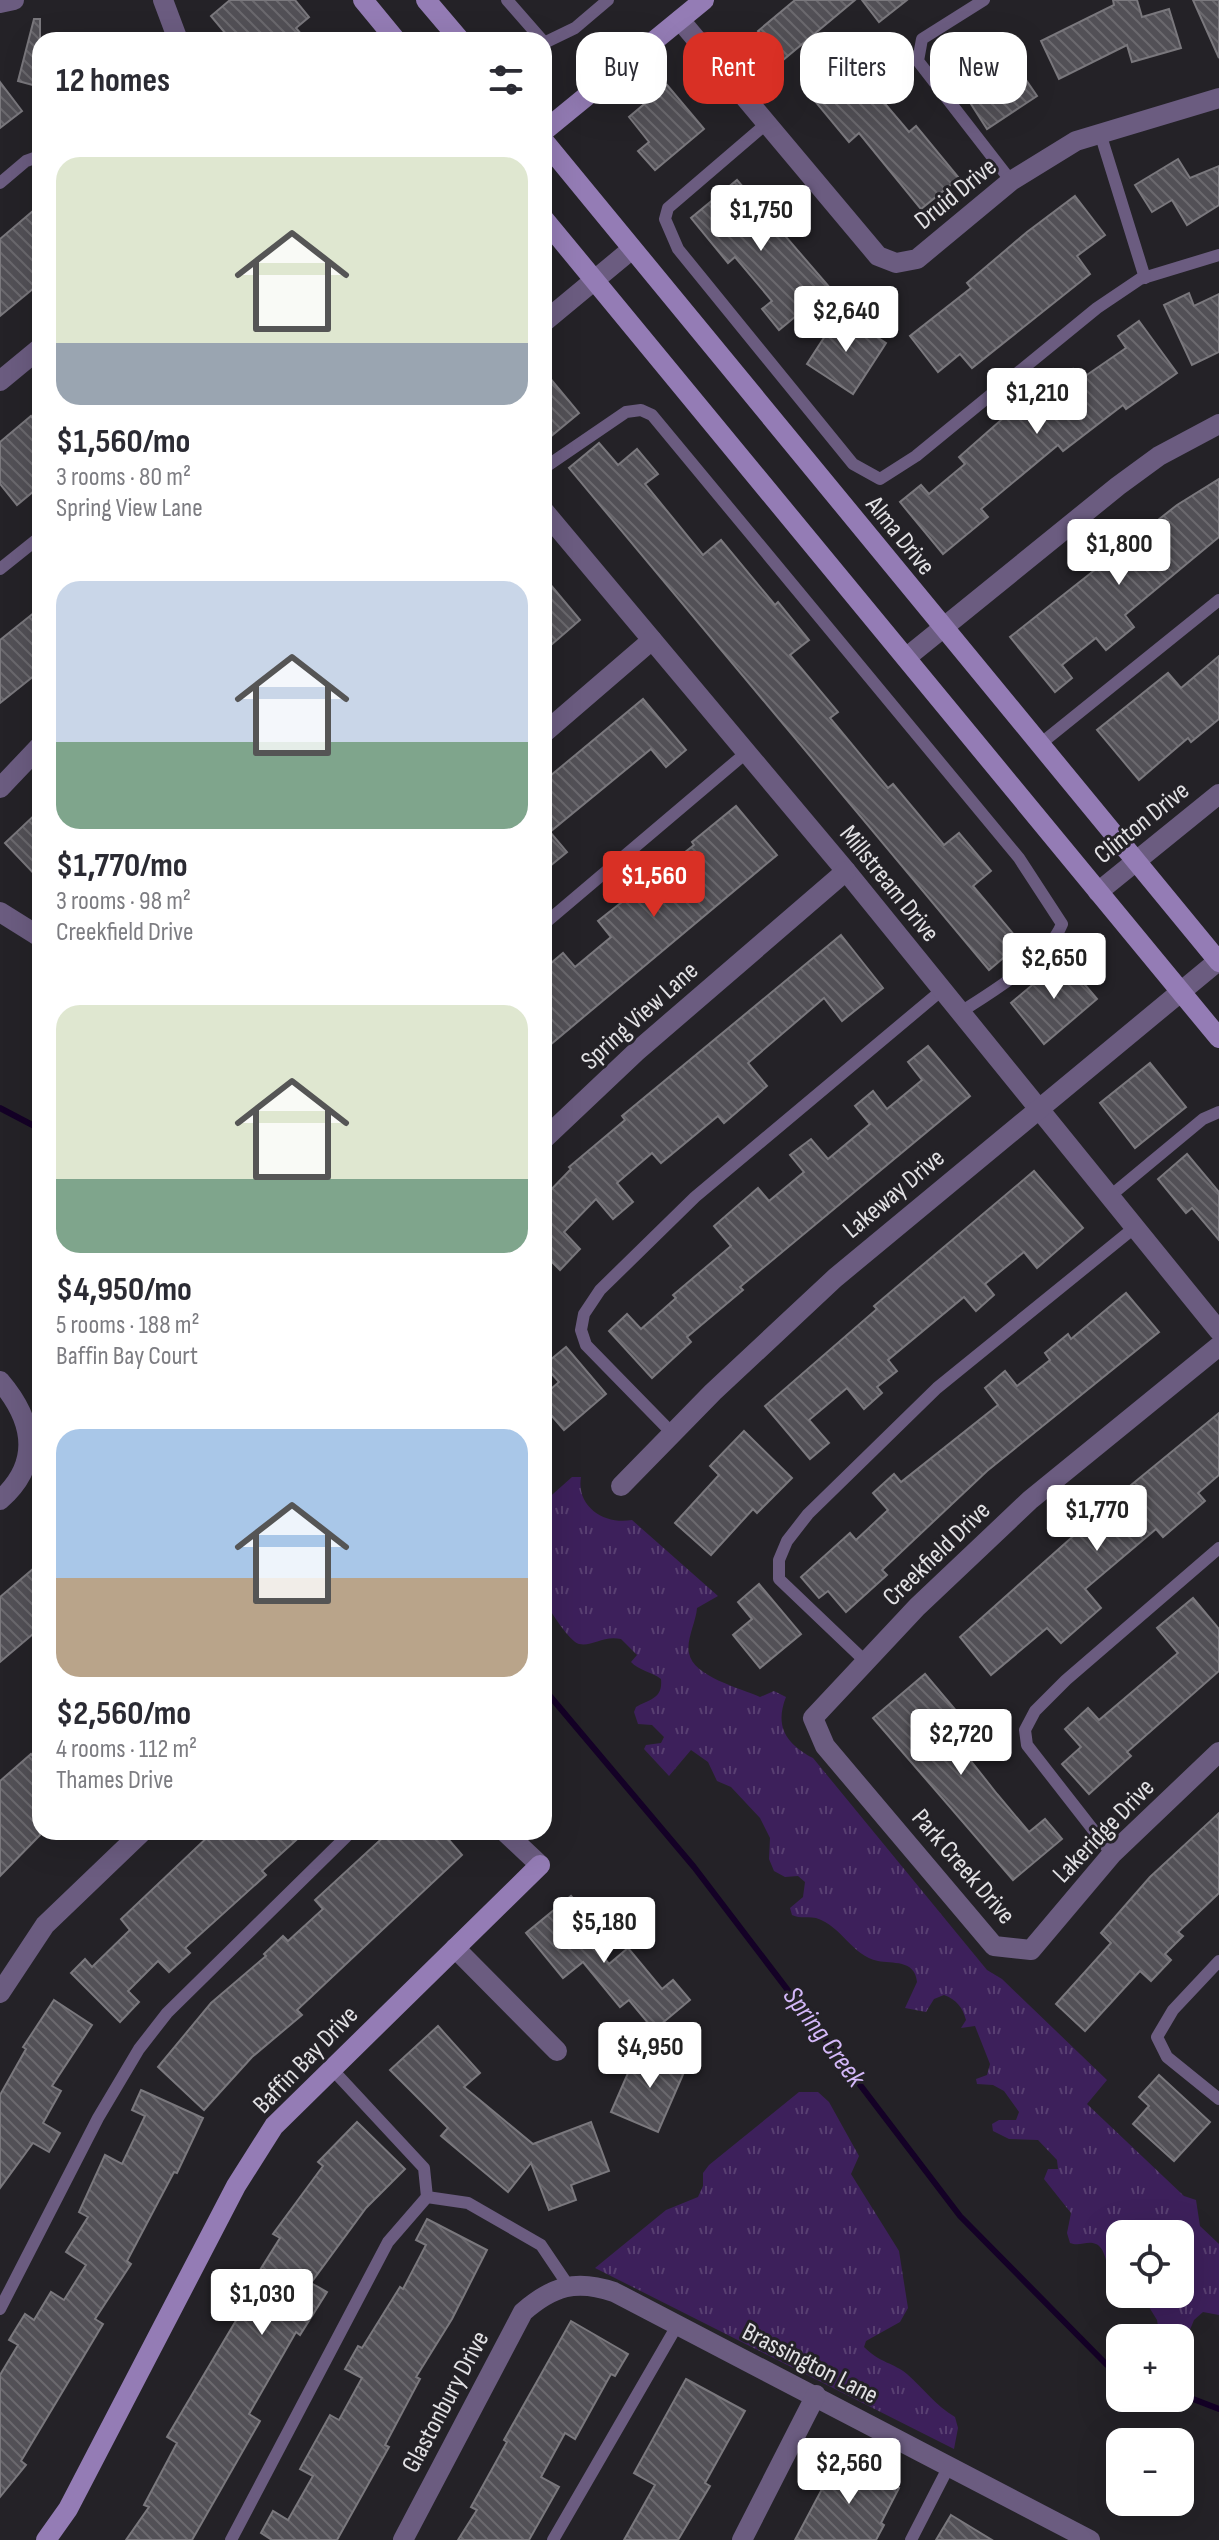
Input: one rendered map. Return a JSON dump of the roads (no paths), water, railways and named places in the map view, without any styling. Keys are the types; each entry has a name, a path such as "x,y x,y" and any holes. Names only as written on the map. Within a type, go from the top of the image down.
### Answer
{"main road":[{"path":"363,0 389,32"},
{"path":"426,0 453,32"},
{"path":"552,124 704,0"},
{"name":"Alma Drive","path":"552,151 941,628 1219,961"},
{"path":"552,229 1219,1038"},
{"name":"Baffin Bay Drive","path":"46,2540 68,2509 236,2186 274,2126 540,1865"}],"street":[{"path":"0,3 14,0"},
{"path":"163,0 175,32"},
{"name":"Druid Drive","path":"680,20 878,256 896,263 917,259 1011,181 1076,141 1219,98"},
{"path":"552,315 632,249"},
{"path":"0,381 32,355"},
{"path":"907,657 1118,486 1159,456 1219,424"},
{"name":"Millstream Drive","path":"552,524 846,871 1219,1331"},
{"path":"552,726 652,640"},
{"path":"0,788 32,754"},
{"name":"Clinton Drive","path":"1098,892 1219,794"},
{"name":"Spring View Lane","path":"552,1131 636,1052 846,871"},
{"path":"0,912 32,932"},
{"name":"Lakeway Drive","path":"621,1486 835,1278 1219,961"},
{"name":"Creekfield Drive","path":"813,1718 917,1607 1030,1500 1219,1346"},
{"path":"0,1381 27,1423 28,1444 25,1472 0,1500"},
{"name":"Park Creek Drive","path":"813,1718 825,1746 994,1946 1031,1950"},
{"name":"Lakeridge Drive","path":"1031,1950 1112,1854 1219,1752"},
{"path":"0,1993 45,1925 134,1840"},
{"path":"513,1840 540,1865"},
{"path":"455,1948 557,2051"},
{"name":"Brassington Lane","path":"543,2295 568,2285 595,2285 614,2292 1087,2539"},
{"name":"Glastonbury Drive","path":"403,2540 523,2312 543,2295"},
{"path":"742,2540 816,2395"}],"lane":[{"path":"507,0 535,32"},
{"path":"552,37 575,28 608,0"},
{"path":"984,0 922,39 918,61 1011,181"},
{"path":"766,124 668,208 665,219 668,232 692,268 843,452 870,475 880,479 893,474 1097,308 1145,278 1219,255"},
{"path":"1100,133 1145,278"},
{"path":"0,183 32,159"},
{"path":"552,463 626,412 641,410 652,415 1019,858 1062,924 1046,947 1001,986 959,1013"},
{"path":"0,569 32,543"},
{"path":"1039,745 1219,600"},
{"path":"552,917 747,752"},
{"path":"673,1434 586,1345 581,1330 584,1314 600,1290 695,1197 942,990"},
{"path":"1109,1197 1203,1119 1219,1112"},
{"path":"866,1662 779,1579 779,1560 787,1541 808,1514 937,1388 1134,1228"},
{"path":"1112,1854 1027,1745 1025,1730 1035,1711 1066,1680 1219,1548"},
{"path":"0,2309 98,2118 139,2049 167,2013 343,1840"},
{"path":"1219,1961 1173,2010 1157,2037 1167,2057 1219,2099"},
{"path":"231,2540 388,2242 427,2197 424,2168 331,2068"},
{"path":"427,2197 468,2203 541,2245 568,2285"},
{"path":"553,2540 678,2324"},
{"path":"911,2540 949,2466"}],"waterway":[{"name":"Spring Creek","path":"0,1108 32,1125"},
{"name":"Spring Creek","path":"552,1698 694,1867 960,2216 1106,2364"},
{"name":"Spring Creek","path":"1194,2399 1219,2409"}]}
